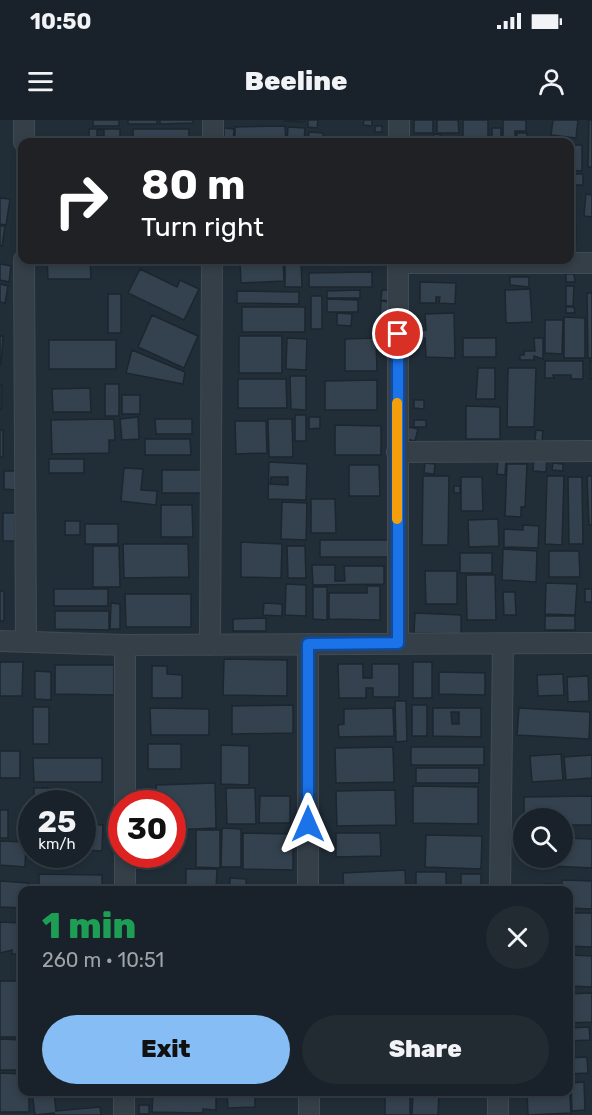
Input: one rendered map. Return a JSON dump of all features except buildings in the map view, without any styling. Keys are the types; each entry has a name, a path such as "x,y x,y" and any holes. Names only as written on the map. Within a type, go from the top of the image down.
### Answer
{"street":[{"path":"24,120 24,138"},
{"path":"213,120 213,138"},
{"path":"399,120 399,138"},
{"path":"574,263 592,263"},
{"path":"24,264 26,640"},
{"path":"210,645 212,264"},
{"path":"398,264 398,643"},
{"path":"397,452 592,451"},
{"path":"0,641 26,640 125,645 592,643"},
{"path":"308,644 308,886"},
{"path":"500,886 503,644"},
{"path":"125,645 125,790"},
{"path":"125,868 125,886"},
{"path":"124,1096 124,1115"},
{"path":"309,1096 309,1115"},
{"path":"498,1096 498,1115"}],"slow traffic":[{"path":"397,403 397,519"}],"route":[{"path":"308,824 308,644 398,643 398,334"}]}
